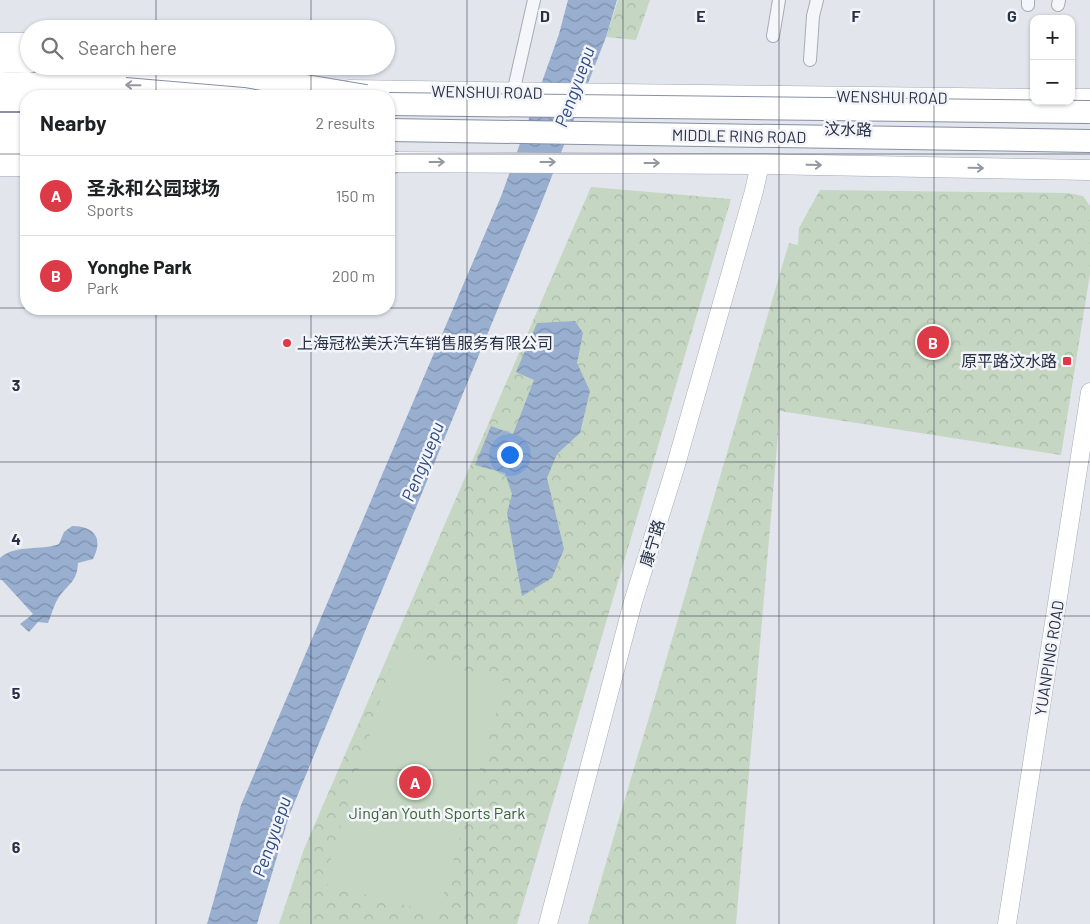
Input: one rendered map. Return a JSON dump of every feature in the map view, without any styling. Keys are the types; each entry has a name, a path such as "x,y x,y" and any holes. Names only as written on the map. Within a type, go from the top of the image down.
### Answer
{"highway":[{"path":"0,61 20,62"},
{"path":"233,75 330,90"},
{"path":"0,100 20,100"},
{"name":"MIDDLE RING ROAD","path":"395,100 414,104 1090,112"},
{"path":"0,124 20,124"},
{"name":"MIDDLE RING ROAD","path":"395,130 1090,141"},
{"path":"0,154 20,154"}],"main road":[{"path":"0,43 20,43"},
{"path":"184,75 199,86"},
{"name":"WENSHUI ROAD","path":"0,82 199,86 262,90"},
{"name":"WENSHUI ROAD","path":"395,98 521,93 1030,99"},
{"path":"825,96 889,118"},
{"path":"1075,99 1090,99"},
{"path":"0,105 20,106"},
{"path":"395,111 502,118"},
{"path":"0,116 20,117"},
{"path":"395,122 502,118 610,119"},
{"name":"汶水路","path":"610,119 889,118 1090,121"},
{"name":"汶水路","path":"610,119 1090,134"},
{"path":"0,141 20,142"},
{"path":"395,161 760,164 1090,170"},
{"path":"0,166 20,166"}],"street":[{"path":"521,93 534,0"},
{"path":"773,36 779,0"},
{"path":"810,60 813,16 817,0"},
{"name":"康宁路","path":"548,924 633,602 676,468 760,164"},
{"name":"YUANPING ROAD","path":"1007,924 1090,392"}],"green space":[{"path":"618,0 650,0 636,40 606,37"},
{"name":"Jing'an Youth Sports Park","path":"591,187 731,199 517,924 279,924 304,849"},
{"path":"820,190 1068,193 1083,196 1090,206 1090,274 1061,455 780,411 736,924 588,924 789,243 798,245 799,228"},
{"path":"396,651 505,682 438,914 323,883"}],"water":[{"name":"Pengyuepu","path":"568,0 617,0 606,37 543,199 289,816 257,924 207,924 241,805 502,194 559,34"},
{"path":"575,321 583,333 577,363 590,391 580,433 557,454 547,478 564,549 552,578 522,596 507,513 512,494 505,473 475,465 491,426 513,434 534,380 516,372 537,323"},
{"path":"72,526 86,528 95,535 97,539 96,552 93,559 78,563 74,578 58,599 48,623 38,622 29,632 20,624 33,614 0,580 0,558 21,549 59,544 64,532"}],"place":[{"name":"Yonghe Park","path":"933,342"},
{"name":"上海冠松美沃汽车销售服务有限公司","path":"287,343"},
{"name":"原平路汶水路","path":"1067,361"},
{"name":"圣永和公园球场","path":"415,782"}]}
